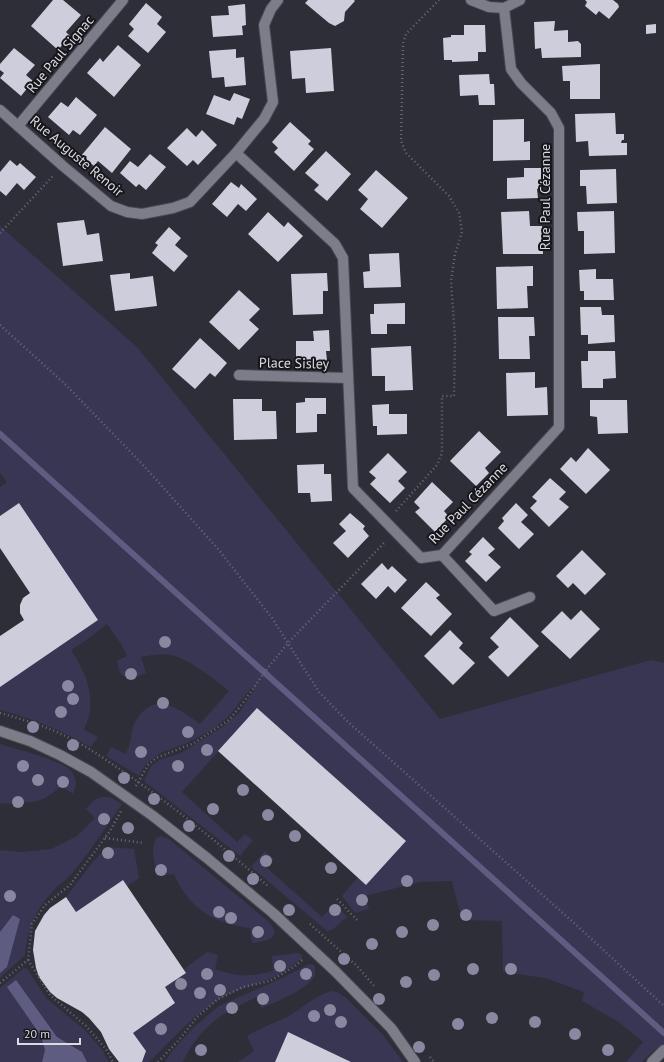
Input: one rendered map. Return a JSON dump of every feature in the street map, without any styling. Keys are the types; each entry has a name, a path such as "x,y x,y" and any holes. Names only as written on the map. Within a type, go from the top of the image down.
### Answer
{"street":[{"name":"Rue Paul Signac","path":"18,126 124,0"},
{"name":"Rue Auguste Renoir","path":"0,110 62,166 111,206 127,212 142,214 173,208 190,202 236,154 264,119 273,102 264,25 271,8 278,0"},
{"path":"471,0 489,7 504,8 520,0"},
{"name":"Rue Paul Cézanne","path":"236,154 335,244 343,258 352,488 422,558 442,556 559,428 559,128 551,114 521,83 511,69 504,8"},
{"name":"Place Sisley","path":"239,376 348,378"},
{"path":"442,556 494,612 530,597"},
{"path":"0,731 30,741 60,755 90,772 180,837 247,890 313,951 390,1028 415,1062"},
{"path":"652,1062 664,1050"}],"path":[{"path":"386,522 437,465 442,453 442,396 454,396 455,338 450,281 455,254 462,232 460,213 449,196 406,154 401,141 403,44 406,34 439,0"},
{"path":"0,233 62,166"},
{"path":"0,325 66,385 144,466 236,572 267,612 319,692 348,722 573,922 664,1006"},
{"path":"113,1062 106,1049 86,1026 50,995 28,960 32,924 45,905 70,885 105,838 148,765 156,758 194,744 229,720 243,703 264,672 288,643 396,532"},
{"path":"105,838 144,844"},
{"path":"337,899 359,922"},
{"path":"158,1062 179,1040 197,1017 218,999 243,987 270,981 294,967 313,951"},
{"path":"0,983 28,960"}],"shaded area":[{"path":"0,226 137,347 440,719 651,660 664,663 664,1059 654,1050 642,1062 626,1062 643,1042 617,1021 582,1001 584,992 545,978 503,972 502,921 462,920 452,881 420,882 365,896 369,909 355,913 342,896 358,877 405,841 257,708 182,792 237,842 245,834 253,840 240,856 144,781 151,766 159,760 181,753 221,728 239,713 254,690 252,687 228,717 212,730 187,743 160,753 145,765 139,776 106,756 111,747 126,754 131,740 133,726 141,713 149,707 157,704 165,704 183,712 200,724 229,691 201,670 184,660 166,654 141,657 146,673 133,677 126,677 120,673 117,661 127,656 121,644 107,624 71,650 83,671 90,695 90,712 84,730 98,737 91,747 47,726 0,710 0,687 98,620 19,503 0,516 0,487 7,482 0,473"},
{"path":"0,744 49,759 66,767 71,771 75,779 76,785 73,794 61,786 51,794 37,801 11,804 0,803"},
{"path":"102,797 110,797 122,804 72,874 54,889 41,906 30,929 25,955 0,978 0,850 21,852 51,849 77,836 95,818 86,809 94,800"},
{"path":"161,836 169,839 268,921 273,927 274,931 272,938 252,943 250,928 225,923 214,918 195,905 180,886 174,874 160,876 156,867 153,848 156,838"},
{"path":"107,847 134,849 139,878 127,886 123,880 76,912 66,897 92,863"},
{"path":"265,851 274,859 266,867 322,917 335,903 347,917 332,930 327,931 251,867"},
{"path":"207,952 218,955 215,969 237,975 250,975 273,971 272,956 298,953 302,955 302,958 294,966 284,972 230,994 210,1005 192,1020 149,1062 142,1062 146,1051 133,1033 175,1003 165,987 186,973 184,969"},
{"path":"309,964 314,965 314,977 298,991 262,1008 256,997 218,1018 204,1030 192,1046 183,1062 165,1062 173,1050 194,1027 219,1006 280,979"},
{"path":"24,968 28,970 46,998 86,1031 103,1051 109,1062 0,1062 0,988"},
{"path":"331,991 337,992 345,997 384,1036 403,1062 351,1062 288,1032 275,1062 238,1062 254,1051 247,1036 293,1014 314,999"}],"water":[{"path":"13,915 20,919 7,967 0,973 0,932"},
{"path":"16,980 57,1037 82,1052 87,1062 42,1062 45,1050 41,1036 7,987"}],"building":[{"path":"53,0 63,0 81,15 66,32 70,36 58,50 31,26"},
{"path":"308,0 355,1 345,12 344,21 335,26 329,23 305,3"},
{"path":"585,0 613,0 619,7 609,19 599,11 596,15 585,6 587,2"},
{"path":"146,3 162,17 157,24 166,32 148,53 128,36 134,29 129,24"},
{"path":"245,4 246,25 242,26 243,35 213,37 211,16 229,15 228,6"},
{"path":"555,21 554,31 568,30 568,42 578,41 581,44 581,57 542,58 541,48 535,49 534,22"},
{"path":"656,24 656,33 646,34 646,25"},
{"path":"464,25 485,25 486,52 478,52 478,61 452,62 452,60 444,60 443,38 451,37 451,35 464,35"},
{"path":"118,45 141,65 114,97 87,73 100,58 103,62"},
{"path":"14,48 35,65 26,75 33,81 21,96 0,78 4,73 0,70 0,64"},
{"path":"331,48 334,91 306,93 305,78 292,79 290,51"},
{"path":"236,49 236,58 244,57 246,85 225,87 224,77 212,78 209,51"},
{"path":"600,64 600,99 570,99 570,81 563,81 562,66"},
{"path":"489,74 490,84 494,84 495,105 479,105 478,95 460,96 459,75"},
{"path":"234,93 250,99 242,119 237,117 234,125 206,114 214,95 230,101"},
{"path":"76,97 97,115 80,135 73,130 69,135 48,117 61,102 68,107"},
{"path":"615,113 616,134 624,134 624,140 622,140 621,143 627,143 627,155 589,156 588,141 576,142 575,114"},
{"path":"524,119 524,142 530,141 530,160 493,161 493,120"},
{"path":"290,122 311,141 308,144 314,149 294,171 274,152 278,148 272,142"},
{"path":"105,127 131,149 112,173 98,161 94,166 81,156"},
{"path":"187,128 196,137 202,130 217,145 198,165 193,160 187,166 167,148"},
{"path":"326,151 351,174 327,201 314,190 319,185 305,173"},
{"path":"150,154 166,167 146,190 139,184 136,187 120,173 130,161 138,167"},
{"path":"10,160 17,166 20,163 36,177 24,190 17,183 6,196 0,191 0,172"},
{"path":"524,168 541,168 542,188 537,189 538,198 507,199 507,178 524,177"},
{"path":"616,169 617,203 587,204 586,186 580,186 580,170"},
{"path":"376,170 408,198 382,228 360,209 368,199 358,190"},
{"path":"231,182 239,188 241,184 257,199 246,211 238,204 227,217 212,204"},
{"path":"529,211 530,226 542,226 543,254 503,254 501,212"},
{"path":"614,211 615,253 584,254 584,231 578,231 577,212"},
{"path":"268,212 284,227 288,222 303,236 278,262 248,234"},
{"path":"84,220 87,235 99,233 103,261 63,266 57,223"},
{"path":"169,227 181,238 175,245 188,256 174,272 152,253 158,245 155,243"},
{"path":"399,253 401,287 364,288 363,272 370,271 369,254"},
{"path":"533,266 533,286 527,286 528,308 497,309 496,267"},
{"path":"596,269 596,279 613,279 614,300 584,300 584,291 580,291 579,270"},
{"path":"130,273 130,279 153,276 157,306 115,311 110,275"},
{"path":"327,273 328,291 323,291 323,314 293,315 291,274"},
{"path":"239,290 260,309 249,320 259,329 239,350 209,322"},
{"path":"405,303 405,324 387,324 387,334 371,334 370,314 374,314 374,304"},
{"path":"580,307 601,307 602,315 614,315 615,342 588,344 588,335 581,335"},
{"path":"498,317 534,317 535,336 529,336 530,359 499,359"},
{"path":"329,330 330,351 326,351 327,361 296,362 296,341 314,341 313,331"},
{"path":"200,338 227,363 215,377 210,373 195,389 172,369"},
{"path":"411,346 413,390 385,391 385,376 372,376 371,348"},
{"path":"588,351 615,351 616,378 603,379 603,388 582,388 581,361 588,361"},
{"path":"535,372 535,388 547,387 548,415 507,416 506,373"},
{"path":"305,398 326,398 326,414 317,414 317,432 296,433 296,403 305,402"},
{"path":"233,399 262,399 262,411 276,411 277,439 234,440"},
{"path":"590,400 627,400 628,433 598,434 597,417 590,416"},
{"path":"389,404 389,414 407,414 407,434 377,435 377,426 373,426 372,405"},
{"path":"479,431 501,452 485,468 489,473 476,486 450,461"},
{"path":"588,448 610,470 586,494 560,469 571,457 576,462"},
{"path":"388,453 407,472 398,481 405,488 390,503 370,484 376,478 369,472"},
{"path":"324,464 324,474 331,474 332,501 311,502 310,493 298,493 297,465"},
{"path":"550,478 566,492 559,499 569,507 549,527 530,508 537,501 532,497"},
{"path":"432,482 453,502 444,511 449,517 435,532 415,512 420,508 414,502"},
{"path":"19,503 98,620 0,687 0,636 24,620 20,613 20,605 23,598 30,593 0,548 0,516"},
{"path":"516,503 528,515 521,522 534,534 519,549 498,528 504,521 502,518"},
{"path":"350,513 365,526 363,529 369,536 348,558 333,543 346,531 339,524"},
{"path":"483,537 495,549 488,555 501,567 486,582 465,561 472,554 469,552"},
{"path":"582,550 606,574 585,595 573,583 568,588 556,576"},
{"path":"382,563 388,570 392,566 407,580 395,593 388,586 376,599 361,584"},
{"path":"426,582 440,595 436,598 452,614 431,636 401,608"},
{"path":"581,610 600,629 570,659 541,632 562,611 571,620"},
{"path":"510,617 539,646 508,677 488,657 499,647 490,638"},
{"path":"450,630 463,643 459,648 475,663 453,685 424,656"},
{"path":"257,708 406,841 366,885 218,751"},
{"path":"123,880 186,973 165,987 175,1003 133,1033 146,1051 142,1062 119,1062 109,1049 101,1032 89,1018 50,992 39,977 33,950 35,931 44,915 50,908 66,897 76,912"},
{"path":"288,1032 351,1062 275,1062"}],"waterway":[{"path":"0,434 664,1033"}]}
